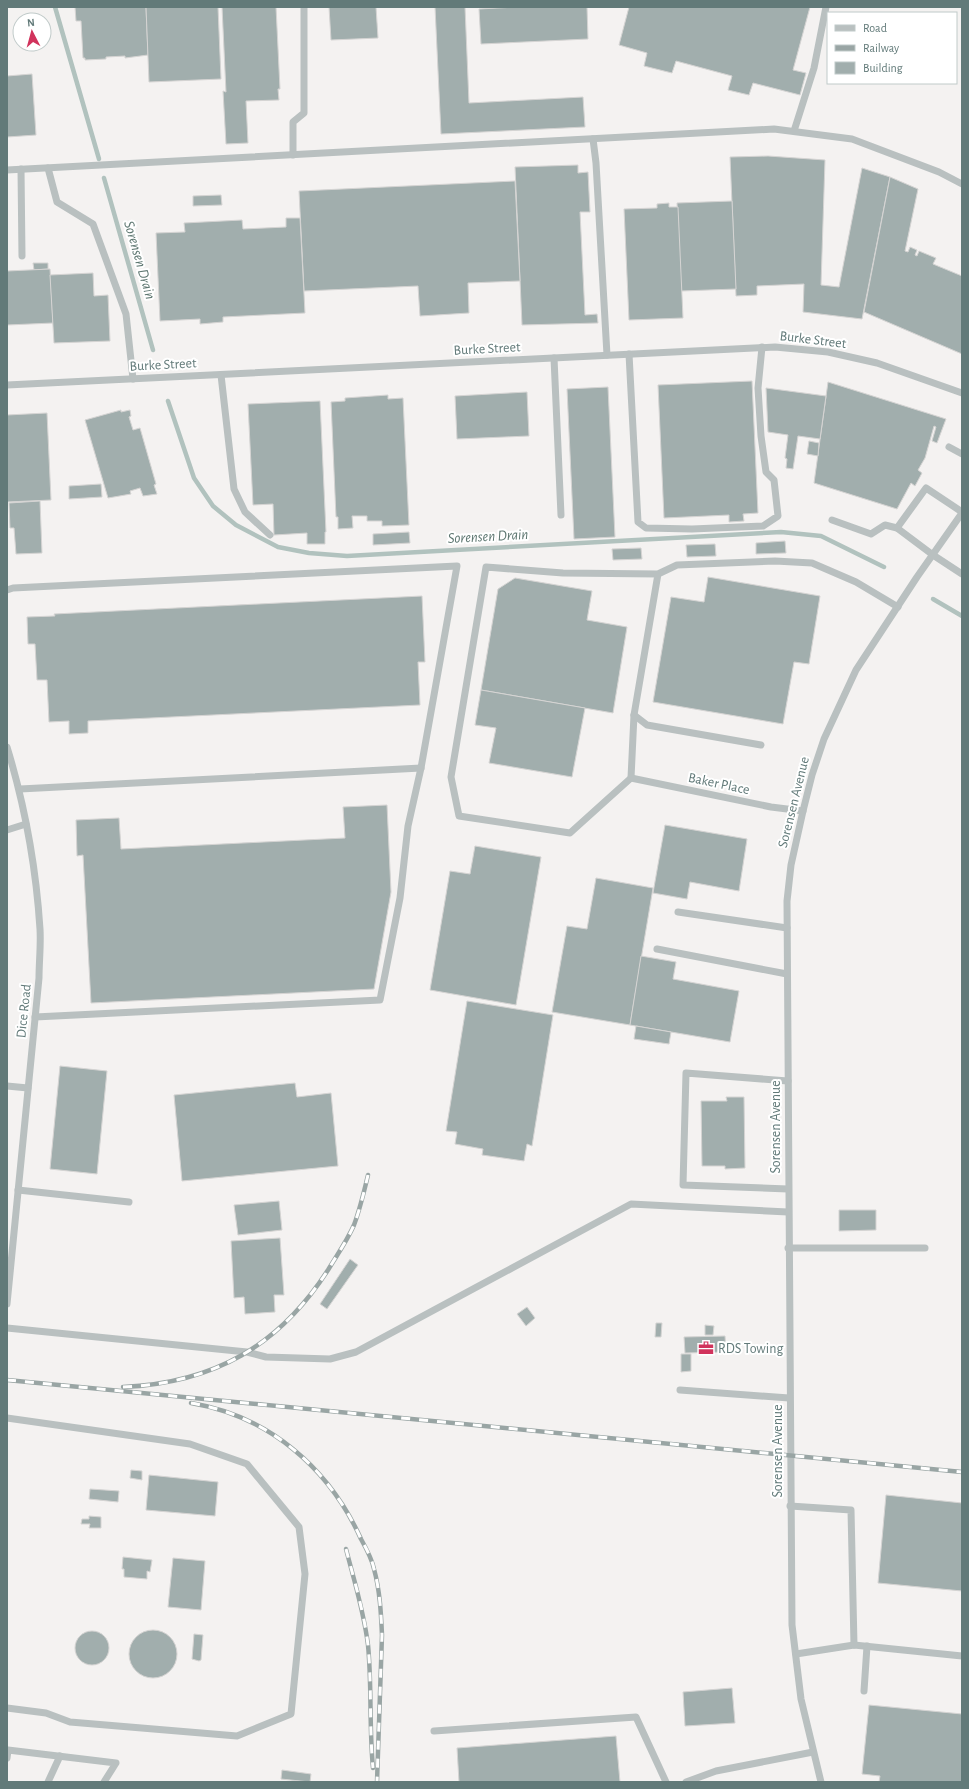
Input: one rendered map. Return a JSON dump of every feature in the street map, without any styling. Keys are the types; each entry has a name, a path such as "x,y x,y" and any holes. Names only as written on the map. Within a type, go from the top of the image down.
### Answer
{"street":[{"path":"293,154 293,122 304,112 304,7"},
{"path":"794,131 814,68 826,7"},
{"path":"7,170 774,129 852,138 939,172 962,184"},
{"path":"593,139 596,163 607,355"},
{"path":"48,168 57,202 93,224 126,314 133,379"},
{"path":"21,169 22,256"},
{"name":"Burke Street","path":"7,385 775,347 828,352 877,363 962,393"},
{"path":"629,354 638,522 646,528 692,529 763,526 778,516 774,480 766,472 761,436 758,388 762,348"},
{"path":"554,358 561,516"},
{"path":"221,374 234,489 245,512 270,535"},
{"path":"949,448 962,454"},
{"path":"897,528 926,488 962,513"},
{"name":"Sorensen Avenue","path":"821,1782 801,1699 792,1625 789,1398 787,974 787,901 791,865 812,774 856,670 962,513"},
{"path":"832,520 871,534 885,525 897,528 933,555 962,574"},
{"path":"658,574 634,715 630,778 570,833 459,816 451,777 486,567 563,573 658,574 677,565 775,562 812,563 856,582 898,607"},
{"path":"7,590 13,588 457,566 421,768 408,826 400,898 380,1000 35,1017"},
{"path":"634,715 647,725 761,745"},
{"name":"Dice Road","path":"7,747 20,789 34,867 40,931 39,978 18,1190 10,1250 7,1304"},
{"path":"20,789 421,768"},
{"name":"Baker Place","path":"630,778 771,807 803,811"},
{"path":"7,830 26,824"},
{"path":"678,912 787,928"},
{"path":"657,949 787,974"},
{"path":"788,1081 686,1073 683,1185 788,1189"},
{"path":"7,1086 28,1088"},
{"path":"18,1190 129,1202"},
{"path":"7,1328 239,1352 266,1357 330,1359 356,1352 631,1204 788,1212"},
{"path":"788,1248 925,1248"},
{"path":"680,1390 789,1398"},
{"path":"7,1418 190,1444 247,1464 299,1527 306,1574 291,1714 237,1736 70,1722 46,1713 7,1708"},
{"path":"790,1506 851,1510 854,1645"},
{"path":"796,1654 854,1645 962,1656"},
{"path":"864,1690 867,1646"},
{"path":"434,1731 636,1717 666,1782"},
{"path":"7,1758 8,1750 116,1763 104,1782"},
{"path":"686,1782 716,1771 813,1752"},
{"path":"48,1782 60,1756"}],"building":[{"path":"75,7 146,7 148,55 125,58 125,56 106,57 106,59 85,60 85,58 83,58 81,21 76,21"},
{"path":"146,7 218,7 221,79 149,82"},
{"path":"222,7 276,7 280,89 278,89 279,100 246,101 248,143 226,144 223,91 226,92"},
{"path":"329,7 376,7 378,38 331,40"},
{"path":"435,7 465,7 469,103 583,97 585,127 441,134"},
{"path":"517,7 587,7 588,39 481,44 479,9"},
{"path":"629,7 810,7 793,70 806,73 800,95 753,83 749,95 728,90 732,76 676,61 672,73 644,66 647,53 619,45"},
{"path":"32,74 36,135 7,137 7,76"},
{"path":"768,156 825,160 821,285 839,287 862,168 890,177 862,319 803,312 804,284 757,286 757,295 736,296 730,157"},
{"path":"578,165 578,173 588,172 590,212 580,212 585,315 597,314 598,323 522,325 515,167"},
{"path":"890,177 918,189 905,251 908,252 910,247 917,250 915,255 917,256 919,251 936,258 933,264 962,276 962,354 864,312"},
{"path":"515,181 520,281 468,283 469,313 420,316 418,286 304,291 299,191"},
{"path":"221,195 222,205 193,206 193,196"},
{"path":"732,201 736,289 681,291 677,203"},
{"path":"669,203 669,207 678,207 683,318 629,320 624,209 657,208 657,204"},
{"path":"286,218 300,218 305,313 223,317 223,322 200,324 200,319 160,321 156,233 185,232 184,223 242,220 243,229 286,227"},
{"path":"33,263 48,263 48,269 34,270"},
{"path":"50,269 53,323 7,325 7,271"},
{"path":"93,273 94,296 108,295 110,341 54,343 50,275"},
{"path":"752,381 758,513 743,514 744,521 729,522 729,515 664,518 658,385"},
{"path":"828,382 946,419 937,443 932,441 936,427 934,426 925,458 918,470 922,473 915,486 911,483 897,509 814,483"},
{"path":"608,387 615,537 574,539 567,389"},
{"path":"766,388 826,396 820,439 798,436 793,469 786,468 787,459 785,458 788,435 768,432"},
{"path":"527,392 529,436 457,439 455,396"},
{"path":"388,395 388,399 403,398 409,525 382,526 382,521 367,521 367,516 352,516 353,528 338,529 338,517 336,517 331,402 345,401 345,398"},
{"path":"320,401 326,532 325,544 307,544 307,533 274,535 273,504 253,505 248,404"},
{"path":"121,410 121,412 130,410 131,416 129,417 133,430 140,428 156,484 154,485 157,494 143,496 140,488 130,491 131,494 108,498 85,420"},
{"path":"47,413 51,500 7,502 7,415"},
{"path":"809,441 819,443 818,456 807,454"},
{"path":"101,484 102,497 69,499 69,486"},
{"path":"40,501 42,553 16,554 14,528 10,528 9,503"},
{"path":"409,532 410,543 373,545 373,534"},
{"path":"785,541 786,553 756,554 756,543"},
{"path":"715,544 716,556 687,557 686,545"},
{"path":"641,548 642,559 613,560 612,549"},
{"path":"708,577 820,596 809,664 794,662 783,724 653,702 671,597 704,602"},
{"path":"515,578 592,591 587,620 627,627 613,713 481,690 498,589"},
{"path":"422,596 425,662 418,662 420,705 88,721 88,733 69,734 69,721 49,722 47,680 37,680 35,644 28,644 27,617 55,616 54,614"},
{"path":"481,690 585,708 572,777 489,763 496,728 475,725"},
{"path":"387,805 391,892 374,989 91,1003 83,855 77,856 76,820 119,818 121,849 345,838 343,807"},
{"path":"665,825 747,839 739,891 690,882 687,899 653,893"},
{"path":"475,846 541,857 516,1005 430,990 450,871 470,874"},
{"path":"596,878 653,888 630,1025 552,1012 567,926 587,929"},
{"path":"641,956 676,962 673,979 739,991 730,1042 630,1025"},
{"path":"467,1001 553,1015 532,1146 527,1144 524,1161 482,1155 483,1149 455,1144 457,1132 446,1131"},
{"path":"636,1026 671,1032 669,1044 634,1039"},
{"path":"60,1066 107,1071 97,1174 50,1169"},
{"path":"295,1083 297,1097 331,1093 338,1166 182,1181 174,1095"},
{"path":"726,1097 744,1097 745,1168 725,1169 725,1166 702,1166 701,1101 727,1101"},
{"path":"279,1201 282,1230 238,1235 234,1205"},
{"path":"839,1210 876,1210 876,1230 839,1231"},
{"path":"280,1238 284,1295 274,1295 275,1312 245,1314 244,1297 234,1298 231,1241"},
{"path":"350,1259 358,1265 327,1309 320,1304"},
{"path":"527,1307 535,1318 526,1326 517,1314"},
{"path":"656,1323 662,1323 661,1337 655,1337"},
{"path":"705,1325 714,1326 713,1335 705,1335"},
{"path":"725,1336 726,1352 685,1353 684,1337"},
{"path":"681,1354 691,1354 691,1371 681,1372"},
{"path":"131,1470 142,1471 142,1480 130,1478"},
{"path":"149,1475 218,1482 215,1516 146,1510"},
{"path":"90,1489 119,1491 118,1502 89,1499"},
{"path":"886,1495 962,1503 962,1591 878,1583"},
{"path":"89,1516 101,1517 101,1528 89,1528 90,1524 81,1524 82,1519 89,1519"},
{"path":"123,1557 152,1560 150,1572 147,1571 147,1579 124,1577 124,1569 122,1569"},
{"path":"173,1558 205,1561 201,1610 168,1607"},
{"path":"153,1630 162,1632 170,1637 175,1645 177,1654 175,1663 170,1671 162,1676 153,1678 144,1676 136,1671 131,1663 129,1654 131,1645 136,1637 144,1632"},
{"path":"92,1631 104,1636 109,1648 104,1660 92,1665 80,1660 75,1648 80,1636"},
{"path":"194,1634 203,1635 201,1660 199,1661 192,1659"},
{"path":"732,1688 735,1723 685,1726 683,1692"},
{"path":"869,1705 962,1714 962,1782 879,1782 880,1776 862,1774"},
{"path":"616,1736 620,1782 459,1782 457,1748"},
{"path":"282,1770 311,1774 310,1782 281,1779"}],"waterway":[{"name":"Sorensen Drain","path":"55,7 99,159"},
{"name":"Sorensen Drain","path":"104,178 153,350"},
{"name":"Sorensen Drain","path":"168,401 194,478 213,506 236,525 278,547 309,553 347,556 781,532 821,536 884,567"},
{"name":"Sorensen Drain","path":"933,599 962,616"}],"railway":[{"path":"123,1387 156,1384 187,1378 215,1368 241,1356 266,1339 288,1320 309,1297 345,1242 354,1225 368,1175"},
{"path":"7,1380 962,1472"},
{"path":"191,1403 219,1410 246,1420 271,1433 293,1449 314,1468 332,1490 348,1513 367,1550 373,1565 378,1586 381,1610 382,1635 377,1782"},
{"path":"346,1549 361,1608 368,1645 373,1768"}],"place":[{"name":"RDS Towing","path":"706,1348"}]}
